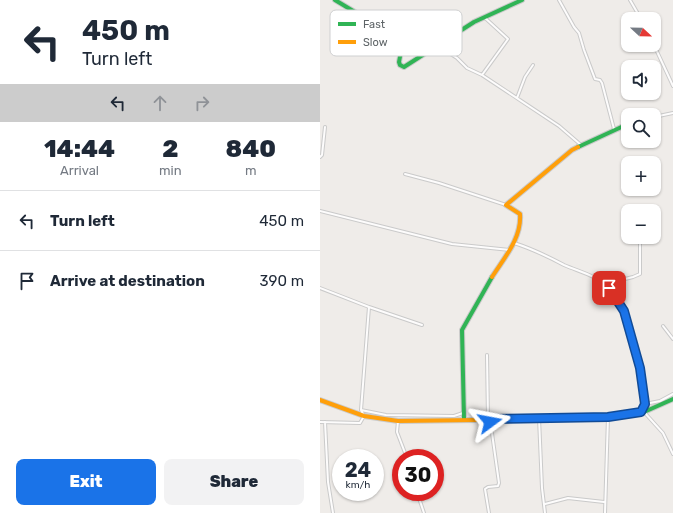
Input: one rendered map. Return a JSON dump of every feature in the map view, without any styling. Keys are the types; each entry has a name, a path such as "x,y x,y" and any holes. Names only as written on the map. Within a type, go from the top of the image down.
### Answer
{"street":[{"path":"335,0 352,10"},
{"path":"462,31 484,17 522,0"},
{"path":"559,0 574,27 579,32 595,79 602,81 614,129"},
{"path":"630,0 638,12"},
{"path":"482,75 508,39 484,17"},
{"path":"657,52 673,86"},
{"path":"400,56 400,65 402,67 405,67 422,56"},
{"path":"453,56 467,68 482,75 559,126 581,145"},
{"path":"516,98 525,77 533,64"},
{"path":"661,116 673,113"},
{"path":"506,205 555,163 581,145 621,126"},
{"path":"320,156 322,155 325,127"},
{"path":"405,174 439,183 506,205 522,217 514,243 487,284 462,330 464,419"},
{"path":"320,211 452,244 510,250"},
{"path":"514,243 547,254 565,265 606,284 618,299 626,317 640,368 645,404 643,412"},
{"path":"606,284 633,278 640,274 640,244"},
{"path":"320,288 422,325"},
{"path":"364,416 361,410 368,310 370,307"},
{"path":"663,326 673,339"},
{"path":"487,356 489,419 499,484 485,489 489,513"},
{"path":"645,404 660,401 673,394"},
{"path":"361,410 386,415 464,419 608,417 643,412 673,399"},
{"path":"320,400 364,416 398,421 456,416 463,413"},
{"path":"643,412 663,433 673,454"},
{"path":"320,422 360,423 364,416"},
{"path":"604,513 608,417"},
{"path":"539,418 545,513"},
{"path":"398,421 397,432 404,449"},
{"path":"325,422 328,482 333,513"},
{"path":"544,504 568,498 604,502"},
{"path":"419,501 424,513"}],"traffic: fast":[{"path":"335,0 352,10"},
{"path":"462,30 474,22 522,0"},
{"path":"400,56 400,65 404,67 421,56"},
{"path":"578,147 621,127"},
{"path":"464,419 462,330 492,277"},
{"path":"476,420 608,417 644,412 673,399"}],"traffic: slow":[{"path":"492,277 507,255 515,239 520,223 520,214 506,205 572,150 578,147"},
{"path":"320,400 364,416 398,421 476,420"}],"route":[{"path":"490,422 490,419 608,417 641,412 645,404 640,368 624,311 618,299 609,288"}]}
